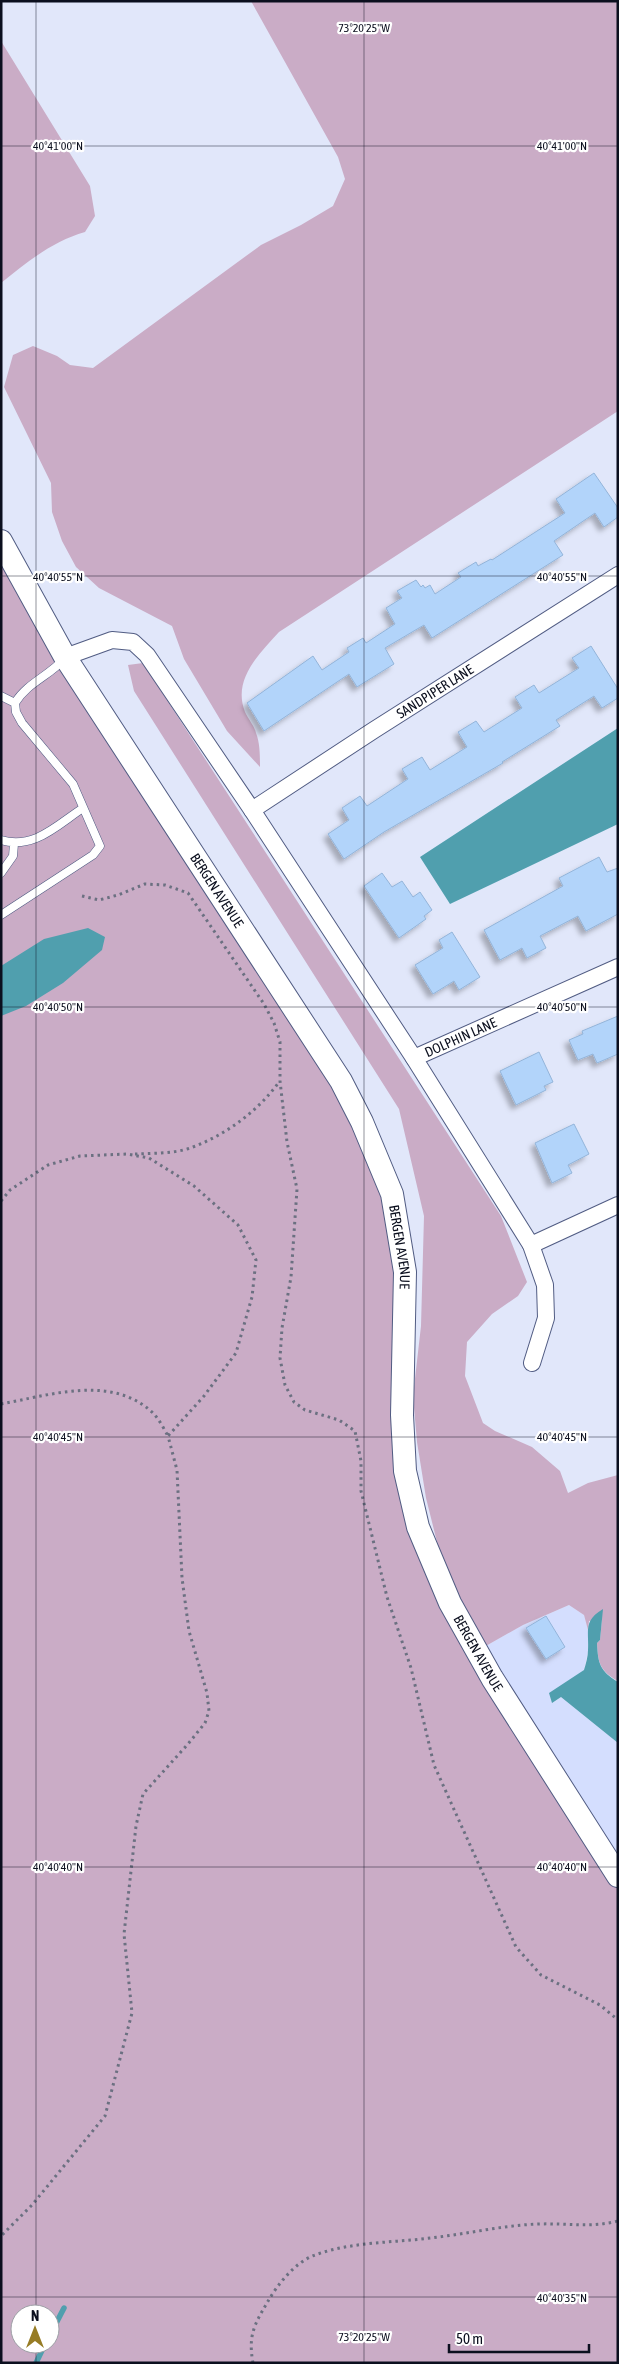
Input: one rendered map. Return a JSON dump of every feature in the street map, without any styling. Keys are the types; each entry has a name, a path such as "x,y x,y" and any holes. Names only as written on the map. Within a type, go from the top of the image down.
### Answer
{"main road":[{"name":"BERGEN AVENUE","path":"1,541 65,657 341,1081 362,1122 392,1194 404,1272 402,1415 404,1452 406,1471 418,1527 450,1603 492,1678 617,1871"}],"street":[{"name":"SANDPIPER LANE","path":"252,810 618,575"},
{"path":"65,657 112,640 133,642 148,656 252,810 414,1058 531,1245 545,1285 546,1318 532,1363"},
{"name":"DOLPHIN LANE","path":"414,1058 618,967"},
{"path":"531,1245 618,1205"}],"lane":[{"path":"1,914 93,855 100,846 73,784 22,723 16,712 15,703 23,690 57,667 65,657"},
{"path":"1,696 15,703"},
{"path":"1,840 14,844 36,839 83,808"},
{"path":"1,873 13,856 14,844"}],"path":[{"path":"82,896 99,900 118,895 145,884 165,885 188,893 264,1004 274,1023 280,1042 280,1081 287,1142 297,1189 291,1276 280,1358 285,1385 294,1402 304,1410 339,1420 355,1431 361,1460 361,1491 387,1597 411,1668 434,1765 516,1948 541,1975 600,2005 618,2020"},
{"path":"1,1201 10,1190 48,1165 80,1156 167,1152 192,1147 248,1116 265,1101 280,1081"},
{"path":"127,1154 149,1158 194,1186 238,1225 256,1260 252,1297 236,1353 204,1396 168,1436"},
{"path":"1,1404 75,1391 100,1390 126,1395 154,1414 168,1436 177,1470 182,1578 189,1631 207,1694 209,1712 204,1723 188,1744 142,1794 136,1826 124,1934 132,2012 105,2116 32,2205 1,2236"},
{"path":"253,2363 250,2345 256,2320 271,2296 292,2270 313,2256 344,2247 438,2237 502,2227 539,2224 599,2226 618,2221"}],"shaded area":[{"path":"251,1 618,1 618,411 279,632 256,658 245,678 242,689 245,712 254,727 258,741 260,767 227,731 184,659 172,626 99,588 76,567 62,541 52,512 51,483 4,387 13,355 33,346 57,356 70,365 93,368 261,245 333,206 345,179 338,157"},
{"path":"1,41 90,186 95,216 85,232 51,247 1,283"},
{"path":"1,541 341,1081 392,1194 405,1471 442,1562 426,1498 417,1442 413,1396 421,1326 424,1216 399,1109 134,691 128,665 143,663 501,1216 527,1282 518,1296 492,1314 467,1342 465,1376 483,1423 495,1431 532,1447 560,1471 568,1493 588,1483 618,1475 618,1681 607,1674 599,1661 597,1643 600,1640 602,1619 589,1621 588,1630 584,1615 569,1605 523,1625 477,1651 618,1876 618,2363 1,2363"},
{"path":"618,728 618,824 450,904 420,857"},
{"path":"88,928 105,937 102,950 63,983 26,1006 1,1016 1,966 44,939"},
{"path":"569,1605 584,1615 588,1630 588,1651 584,1670 553,1703 561,1697 618,1743 618,1857 477,1651 523,1625"},
{"path":"603,1609 600,1640 597,1643 597,1650 601,1666 607,1674 618,1682 618,1743 561,1697 552,1703 549,1693 584,1670 588,1655 588,1626 592,1618"}],"building":[{"path":"594,473 618,508 618,517 604,527 595,513 554,541 563,555 432,638 424,625 385,648 394,664 357,687 349,674 264,731 247,703 313,656 322,670 349,652 347,648 363,638 366,643 395,624 386,608 402,598 397,591 416,580 421,587 423,585 425,588 430,585 435,594 461,577 458,573 476,562 478,566 492,560 565,513 556,499"},
{"path":"591,646 618,689 618,698 602,708 594,696 556,720 560,726 503,763 384,832 344,859 328,834 349,820 342,808 360,796 367,806 408,779 402,769 422,757 430,770 467,747 458,732 476,721 484,732 522,708 515,697 534,685 539,693 579,668 572,658"},
{"path":"599,857 607,872 618,868 618,914 586,931 578,916 540,936 546,948 527,958 522,948 500,960 484,930 563,886 559,878"},
{"path":"382,873 392,887 402,881 413,897 420,892 432,910 424,916 426,919 399,938 364,886"},
{"path":"452,932 480,977 459,990 454,981 433,994 415,965 443,948 439,940"},
{"path":"618,1016 618,1054 597,1063 593,1054 578,1060 569,1040 583,1034 582,1031"},
{"path":"539,1052 553,1082 544,1086 546,1090 516,1105 500,1071"},
{"path":"574,1124 589,1154 568,1165 572,1173 552,1183 535,1143"},
{"path":"546,1616 565,1647 546,1659 526,1628"}],"waterway":[{"path":"60,2316 64,2308"},
{"path":"36,2363 40,2354"}]}
